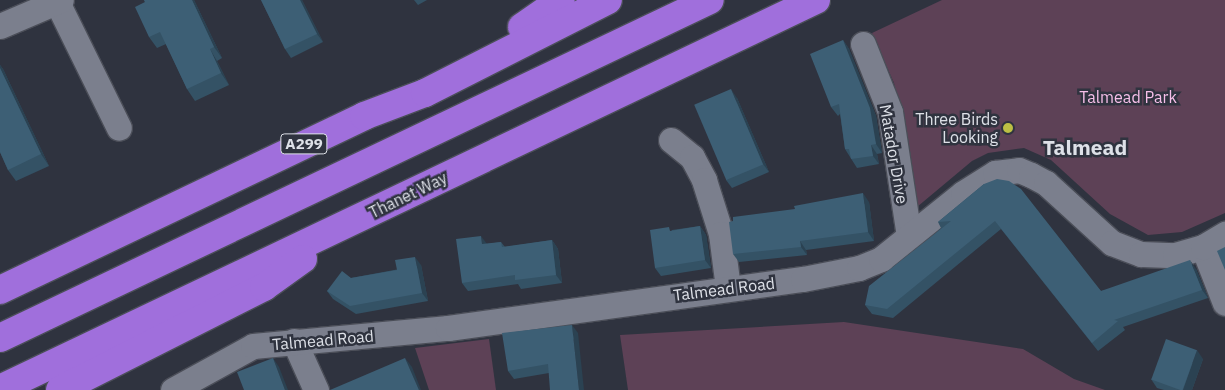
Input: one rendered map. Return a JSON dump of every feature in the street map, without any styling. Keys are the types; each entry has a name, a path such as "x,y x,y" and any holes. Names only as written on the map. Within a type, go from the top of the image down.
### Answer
{"highway":[{"path":"364,116 538,18 561,0"},
{"name":"A299","path":"0,290 364,116 425,93 608,0"},
{"name":"A299","path":"0,338 710,0"},
{"name":"Thanet Way","path":"0,389 816,0"},
{"path":"60,390 264,287 352,222"}],"street":[{"path":"0,26 59,1 119,128"},
{"name":"Matador Drive","path":"864,44 890,112 909,236"},
{"path":"671,140 692,157 704,180 721,234 728,288"},
{"name":"Talmead Road","path":"173,390 253,346 448,328 859,268 881,259 962,193 995,173 1019,170 1046,183 1112,243 1141,254 1175,255 1204,247 1225,234"},
{"path":"1204,247 1225,303"},
{"path":"294,341 316,390"}],"green space":[{"name":"Talmead Park","path":"942,0 1225,0 1225,213 1182,232 1148,235 1110,214 1051,160 1024,148 988,153 972,161 917,207 894,83 872,33"},
{"path":"844,322 1023,349 1074,379 1105,390 628,390 620,335"},
{"path":"489,339 496,390 429,390 415,348"}],"building":[{"path":"144,0 192,0 214,47 210,49 221,73 187,89 160,32 149,37 135,7 145,2"},
{"path":"261,0 300,0 317,34 285,49"},
{"path":"843,40 870,108 876,144 871,145 873,156 851,159 849,149 845,149 839,104 831,107 810,54"},
{"path":"0,68 41,154 8,170 0,152"},
{"path":"731,89 763,164 726,180 694,105"},
{"path":"997,179 1009,181 1021,189 1101,291 1190,260 1202,290 1114,320 1118,321 1092,343 995,221 887,309 865,305 869,286 951,221 938,222 984,184"},
{"path":"863,193 868,232 800,241 801,247 733,254 729,222 733,221 733,217 795,209 794,206"},
{"path":"700,226 705,260 655,268 650,230 669,227 670,231"},
{"path":"481,236 482,244 501,242 502,247 552,240 556,275 515,280 515,275 462,283 456,239"},
{"path":"1225,247 1225,270 1217,251"},
{"path":"415,257 422,293 350,306 327,291 342,271 351,278 397,270 395,260"},
{"path":"572,325 579,390 550,390 548,364 508,371 502,333"},
{"path":"1166,339 1197,350 1183,390 1151,379"},
{"path":"273,358 285,390 244,390 237,372"},
{"path":"405,358 419,390 330,390"}],"place":[{"name":"Three Birds Looking","path":"1008,128"}],"district":[{"name":"Talmead","path":"1085,147"}]}
